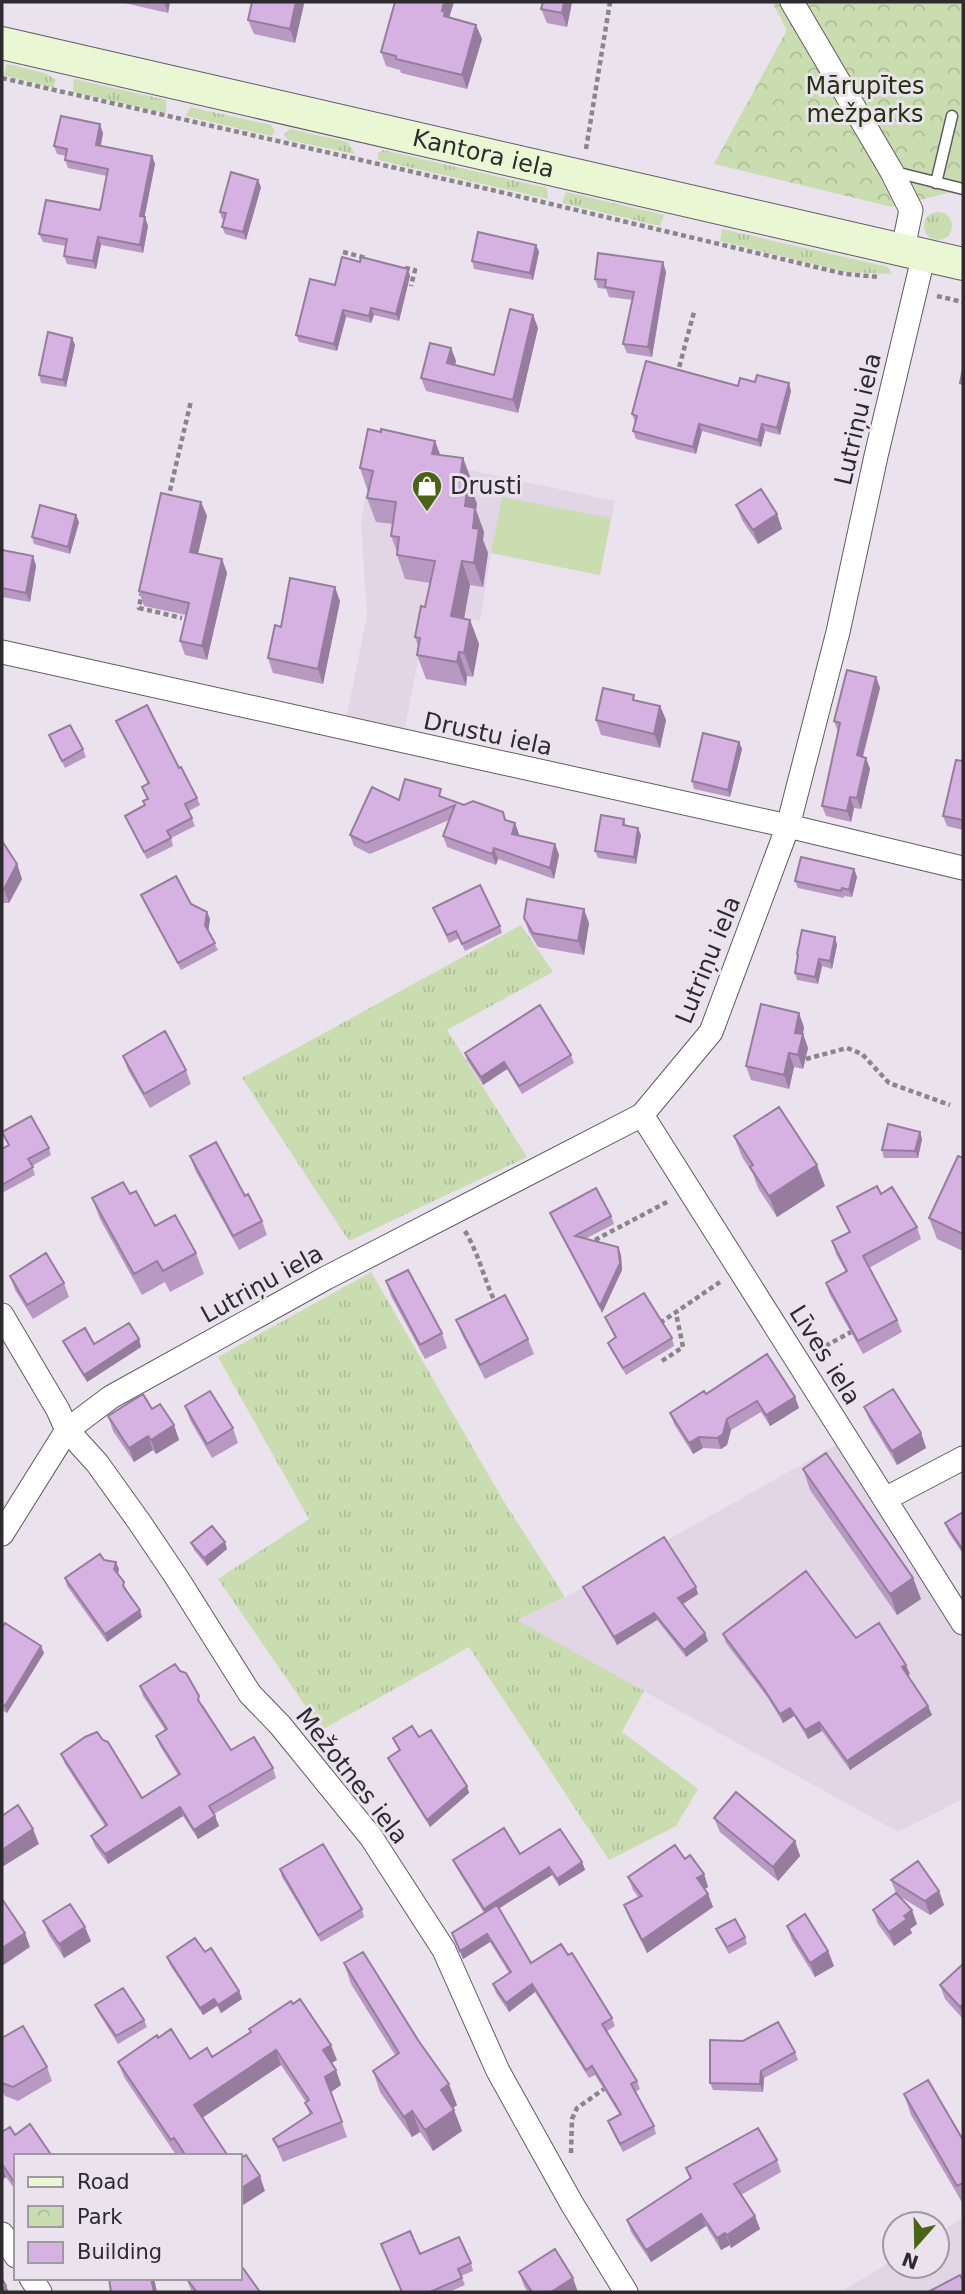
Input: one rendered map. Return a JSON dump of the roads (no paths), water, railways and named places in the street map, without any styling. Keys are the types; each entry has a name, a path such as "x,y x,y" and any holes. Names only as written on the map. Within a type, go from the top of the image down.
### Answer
{"main road":[{"name":"Kantora iela","path":"2,43 914,252 961,256"}],"street":[{"name":"Lutriņu iela","path":"2,1534 67,1430 111,1397 326,1278 642,1115 711,1032 788,827 838,632 916,291 911,210 892,172 792,2"},
{"name":"Drustu iela","path":"2,652 963,868"},
{"name":"Līves iela","path":"642,1115 963,1623"},
{"name":"Mežotnes iela","path":"2,1315 58,1409 67,1430 97,1464 140,1523 250,1694 280,1725 371,1837 444,1950 498,2071 572,2204 626,2292"},
{"path":"885,1499 963,1458"},
{"path":"2,2234 14,2253"}],"lane":[{"path":"936,183 952,116"},
{"path":"892,172 963,189"}],"place":[{"name":"Drusti","path":"427,513"}],"park label":[{"name":"Mārupītes mežparks","path":"865,100"}]}
